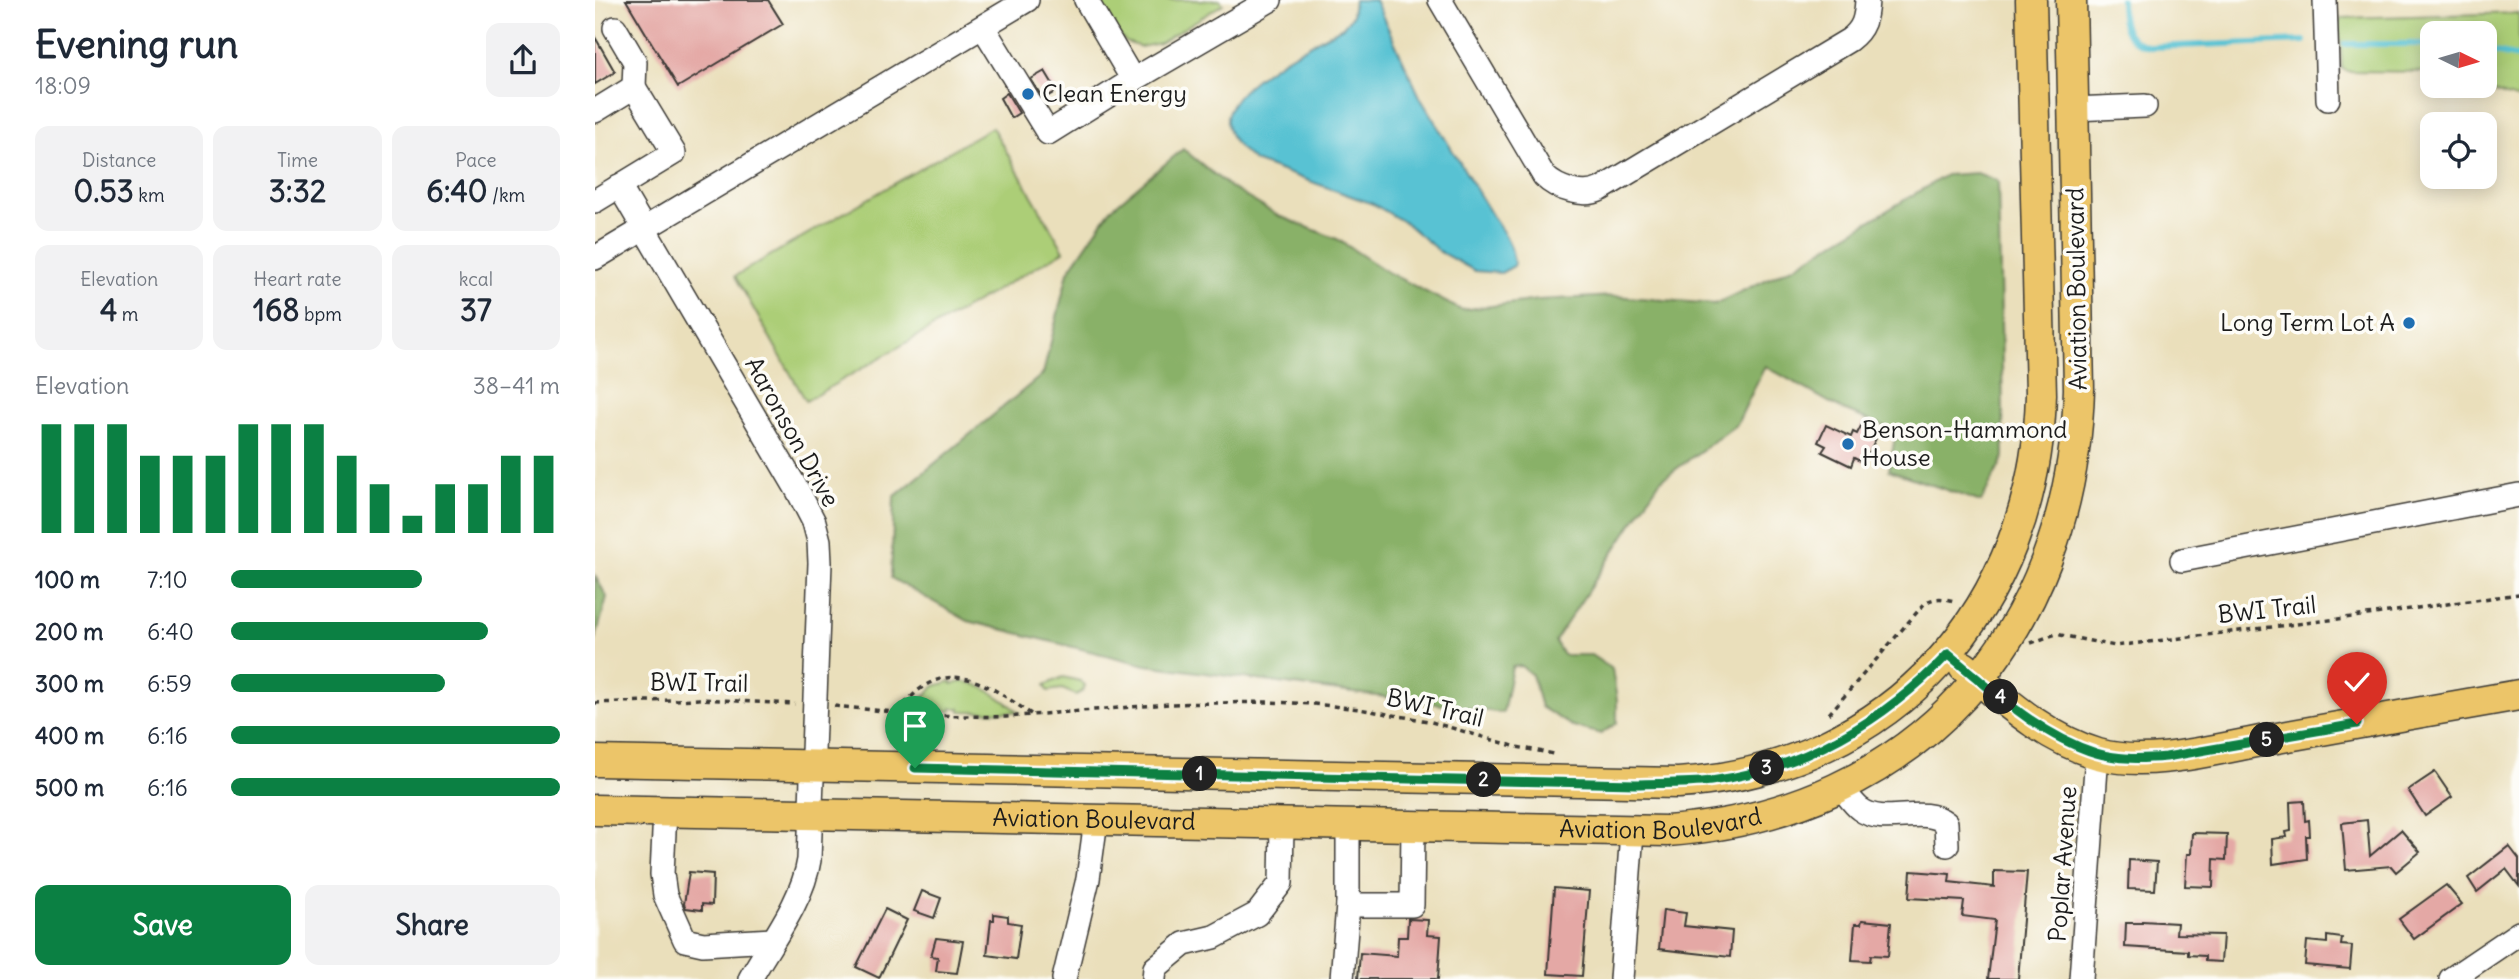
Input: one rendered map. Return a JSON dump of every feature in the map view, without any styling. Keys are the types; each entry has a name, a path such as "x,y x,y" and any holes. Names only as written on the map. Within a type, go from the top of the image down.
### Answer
{"main road":[{"name":"Aviation Boulevard","path":"595,761 1635,784 1710,781 1775,766 1835,742 1867,723 1906,694 1948,654 1977,615 2006,558 2023,510 2038,442 2041,394 2031,0"},
{"name":"Aviation Boulevard","path":"595,810 1632,832 1698,829 1751,820 1807,803 1842,787 1893,758 1934,724 1979,679 2009,635 2034,589 2057,531 2071,477 2079,389 2071,0"},
{"path":"2033,76 2073,109"},
{"path":"1948,654 2045,729 2097,754 2122,758 2166,757 2519,695"}],"street":[{"path":"595,258 1027,0"},
{"path":"1086,0 1133,80"},
{"path":"983,27 1048,133 1270,0"},
{"path":"1440,0 1544,176 1562,187 1589,193 1601,189 1849,40 1864,24 1867,0"},
{"path":"2325,0 2328,99"},
{"path":"595,201 674,153 634,88 635,62 614,28"},
{"path":"595,111 634,88"},
{"path":"2073,109 2145,106"},
{"name":"Aaronson Drive","path":"619,186 791,479 814,522 819,541 821,588 807,872 797,898 750,979"},
{"path":"2182,560 2519,495"},
{"name":"Poplar Avenue","path":"2081,979 2097,754"},
{"path":"1842,787 1860,810 1882,817 1938,817 1947,823 1947,845"},
{"path":"665,811 662,874 665,895 685,940 703,944 773,940"},
{"path":"1064,979 1088,879 1096,820"},
{"path":"1154,979 1155,968 1184,944 1214,937 1257,914 1281,883 1282,824"},
{"path":"1342,979 1348,905 1348,826"},
{"path":"1348,905 1412,905 1413,827"},
{"path":"1621,979 1632,832"},
{"path":"2451,979 2519,933"}],"path":[{"name":"BWI Trail","path":"2020,642 2036,642 2056,634 2115,646 2338,620 2519,594"},
{"path":"1828,715 1925,603 1941,598 1960,604"},
{"path":"898,712 924,686 942,678 958,677 976,680 992,687 1033,715"},
{"name":"BWI Trail","path":"595,703 699,699 803,704"},
{"name":"BWI Trail","path":"830,706 1006,718 1181,704 1314,704 1428,721 1517,747 1564,756"}],"green space":[{"path":"1095,0 1220,0 1223,4 1160,43 1141,47 1126,42 1119,36"},
{"path":"2519,13 2519,100 2497,93 2497,21 2420,21 2420,72 2346,71 2342,68 2339,24 2341,18"},
{"path":"992,127 1064,251 806,401 735,276"},
{"path":"1183,149 1231,188 1279,216 1337,239 1389,273 1461,310 1538,300 1615,296 1715,304 1795,266 1946,175 1977,173 1998,181 2004,457 1981,502 1889,470 1896,431 1843,410 1765,366 1737,424 1660,481 1555,641 1563,655 1591,655 1612,669 1617,700 1617,723 1601,734 1572,726 1541,707 1532,675 1521,666 1512,667 1503,713 1146,665 968,621 891,578 894,497 1043,374 1068,272 1111,209"},
{"path":"595,576 607,597 595,641"},
{"path":"1063,677 1080,681 1085,685 1083,691 1076,695 1062,689 1048,691 1045,685"},
{"path":"952,681 952,684 969,682 984,688 1019,712 960,711 960,708 952,708 952,711 910,709 935,686"}],"water":[{"path":"1354,0 1375,0 1421,99 1507,239 1514,266 1501,273 1475,271 1440,252 1407,224 1373,204 1254,161 1233,139 1227,122 1230,108 1240,94 1273,67 1343,27 1352,16"}],"building":[{"path":"626,0 768,0 783,24 678,87"},
{"path":"595,37 615,72 595,84"},
{"path":"1045,71 1057,91 1043,99 1031,79"},
{"path":"1007,93 1019,113 1011,118 1000,98"},
{"name":"Benson-Hammond House","path":"1863,422 1880,430 1864,463 1854,458 1851,466 1822,452 1826,446 1818,442 1826,425 1851,437 1853,432 1857,434"},
{"path":"2435,772 2452,797 2425,816 2408,790"},
{"path":"2304,801 2305,821 2309,820 2310,836 2306,836 2307,859 2273,864 2272,839 2287,837 2286,832 2291,831 2290,802"},
{"path":"2367,820 2370,856 2401,830 2420,852 2396,872 2391,866 2346,870 2342,823"},
{"path":"2192,833 2227,834 2226,860 2214,859 2213,887 2185,886 2187,854 2191,854"},
{"path":"2509,846 2519,859 2519,886 2506,869 2477,892 2468,878"},
{"path":"2129,860 2157,862 2155,890 2128,889"},
{"path":"1911,871 1950,874 1949,882 1994,887 1994,871 2027,872 2018,979 1988,979 1995,920 1962,916 1964,901 1909,898"},
{"path":"689,872 713,874 712,905 702,904 702,910 686,908 684,904"},
{"path":"2446,885 2462,904 2414,939 2399,919"},
{"path":"1554,888 1589,891 1582,976 1548,974"},
{"path":"922,891 941,898 934,918 914,911"},
{"path":"885,909 907,920 879,978 856,967"},
{"path":"1663,910 1686,913 1684,926 1732,931 1730,957 1659,949"},
{"path":"994,914 1008,916 1008,922 1021,924 1016,959 987,955"},
{"path":"1408,919 1428,920 1427,935 1441,936 1438,979 1358,979 1360,953 1397,956 1398,937 1407,937"},
{"path":"1862,920 1891,923 1888,956 1871,955 1870,961 1852,960 1855,924 1861,924"},
{"path":"2126,923 2177,923 2176,934 2223,935 2221,962 2205,961 2205,956 2188,955 2188,951 2125,947"},
{"path":"2327,936 2342,938 2341,945 2352,946 2350,969 2305,965 2307,941 2327,943"},
{"path":"936,938 963,941 957,973 936,971 938,957 931,956"}],"waterway":[{"path":"2121,0 2123,24 2129,36 2150,47 2304,41"},
{"path":"2345,44 2420,44"},
{"path":"2497,52 2519,57"}],"place":[{"name":"Clean Energy","path":"1028,94"},
{"name":"Long Term Lot A","path":"2409,323"},
{"name":"Benson-Hammond House","path":"1848,444"}],"route":[{"path":"915,768 1635,784 1710,781 1775,766 1835,742 1867,723 1906,694 1948,654 2028,718 2059,737 2097,754 2139,759 2166,757 2357,724"}]}
